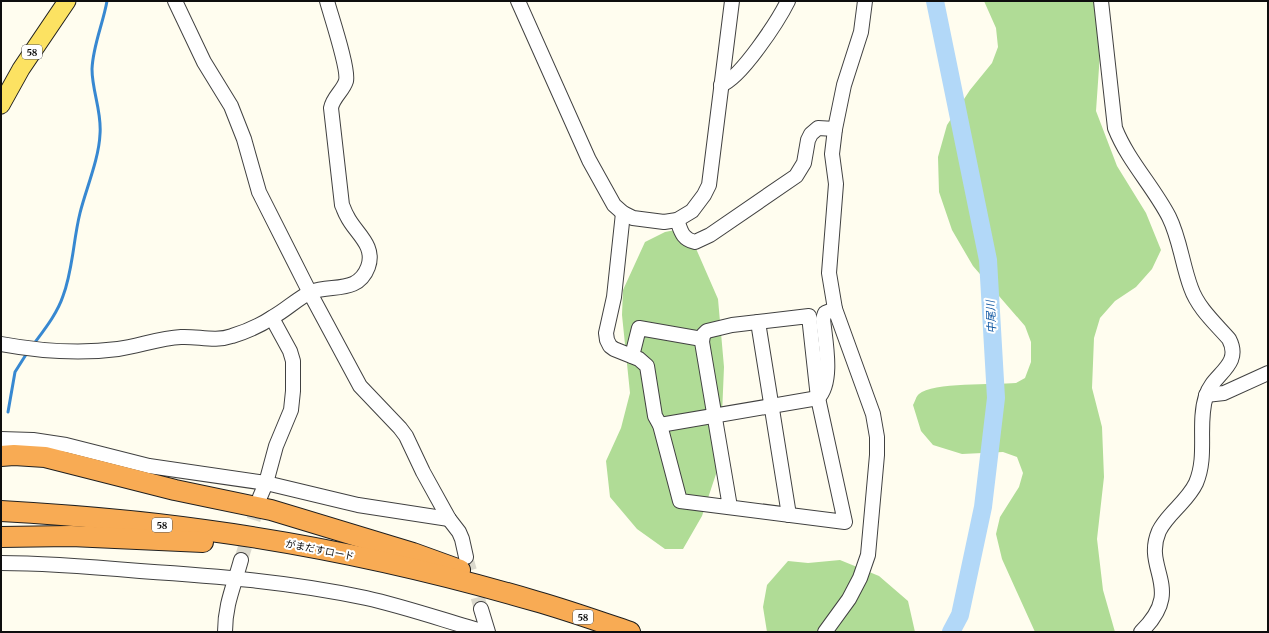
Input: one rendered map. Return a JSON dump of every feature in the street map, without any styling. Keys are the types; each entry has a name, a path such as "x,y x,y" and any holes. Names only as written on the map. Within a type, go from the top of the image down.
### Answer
{"highway":[{"path":"1,456 14,455 45,457 175,490 271,510 305,519 448,565 536,601"},
{"name":"がまだすロード","path":"1,511 120,520 203,530 322,550 418,570 536,601 630,632"},
{"path":"1,537 79,536 226,543 322,550"}],"main road":[{"name":"58","path":"1,104 21,69 66,1"}],"street":[{"path":"175,1 204,62 231,106 244,139 259,192 310,293 360,386 406,436 423,472 459,532 466,556"},
{"path":"1,344 29,349 73,351 117,349 181,337 218,340 232,336 272,318 310,293 319,290 349,286 358,281 364,275 369,266 368,247 364,238 347,216 342,205 331,108 334,99 344,87 347,74 328,1"},
{"path":"518,1 589,160 614,205 623,213 633,218 664,222 677,220 692,211 704,195 709,185 732,1"},
{"path":"721,85 733,77 765,38 788,1"},
{"path":"825,632 849,599 860,578 868,555 877,455 877,437 873,414 834,309 829,273 836,184 832,154 835,129 844,85 861,32 865,1"},
{"path":"1101,1 1115,128 1122,145 1164,209 1175,229 1191,288 1201,307 1229,339 1232,345 1233,354 1230,362 1206,395 1203,408 1202,453 1199,476 1182,504 1166,520 1160,530 1156,542 1155,552 1162,587 1162,596 1156,614 1151,622 1141,632"},
{"path":"677,220 683,236 686,239 695,242 710,235 796,176 804,163 808,140 814,130 818,128 835,129"},
{"path":"623,213 614,297 606,333 607,340 610,346 614,349 644,362 647,366 655,416 660,425 680,501 845,522 818,398 810,316 732,325 707,331 702,339 730,507"},
{"path":"660,425 818,398 824,390 827,378 823,319 826,313 834,309"},
{"path":"260,497 266,483 276,446 291,410 294,372 290,351 272,318"},
{"path":"758,322 789,515"},
{"path":"632,356 639,328 702,339"},
{"path":"1206,395 1224,393 1268,373"},
{"path":"1,439 33,440 66,444 149,466 266,483 358,505 450,519"},
{"path":"225,632 225,617 228,600 242,560"},
{"path":"1,563 57,565 236,578 303,587 366,599 485,632"},
{"path":"481,609 488,632"}],"green space":[{"path":"984,1 1107,1 1101,39 1096,111 1117,166 1146,213 1161,250 1152,269 1136,287 1115,301 1100,318 1094,338 1092,388 1102,427 1104,477 1097,539 1103,590 1115,632 1035,632 1002,559 996,534 1000,517 1019,487 1023,473 1017,457 1003,452 962,454 933,445 921,431 913,405 917,396 926,390 950,386 1016,383 1025,378 1031,362 1031,342 1025,326 973,266 952,230 939,192 938,157 947,125 970,90 992,63 998,47 996,28"},
{"path":"680,229 694,244 718,299 724,367 720,462 702,516 683,549 665,549 637,529 610,497 606,461 621,428 630,393 622,315 623,290 645,242 665,232"},
{"path":"840,560 879,576 908,601 915,632 767,632 763,607 767,585 788,561 808,563"}],"waterway":[{"path":"33,345 54,315 63,296 69,276 80,213 97,154 100,118 92,77 92,69 94,51 107,1"},
{"name":"中尾川","path":"935,1 988,260 996,398 983,507 960,615 951,632"},
{"path":"8,412 15,372 27,353"}],"tunnel":[{"path":"241,560 260,499"},
{"path":"466,557 481,609"}]}
